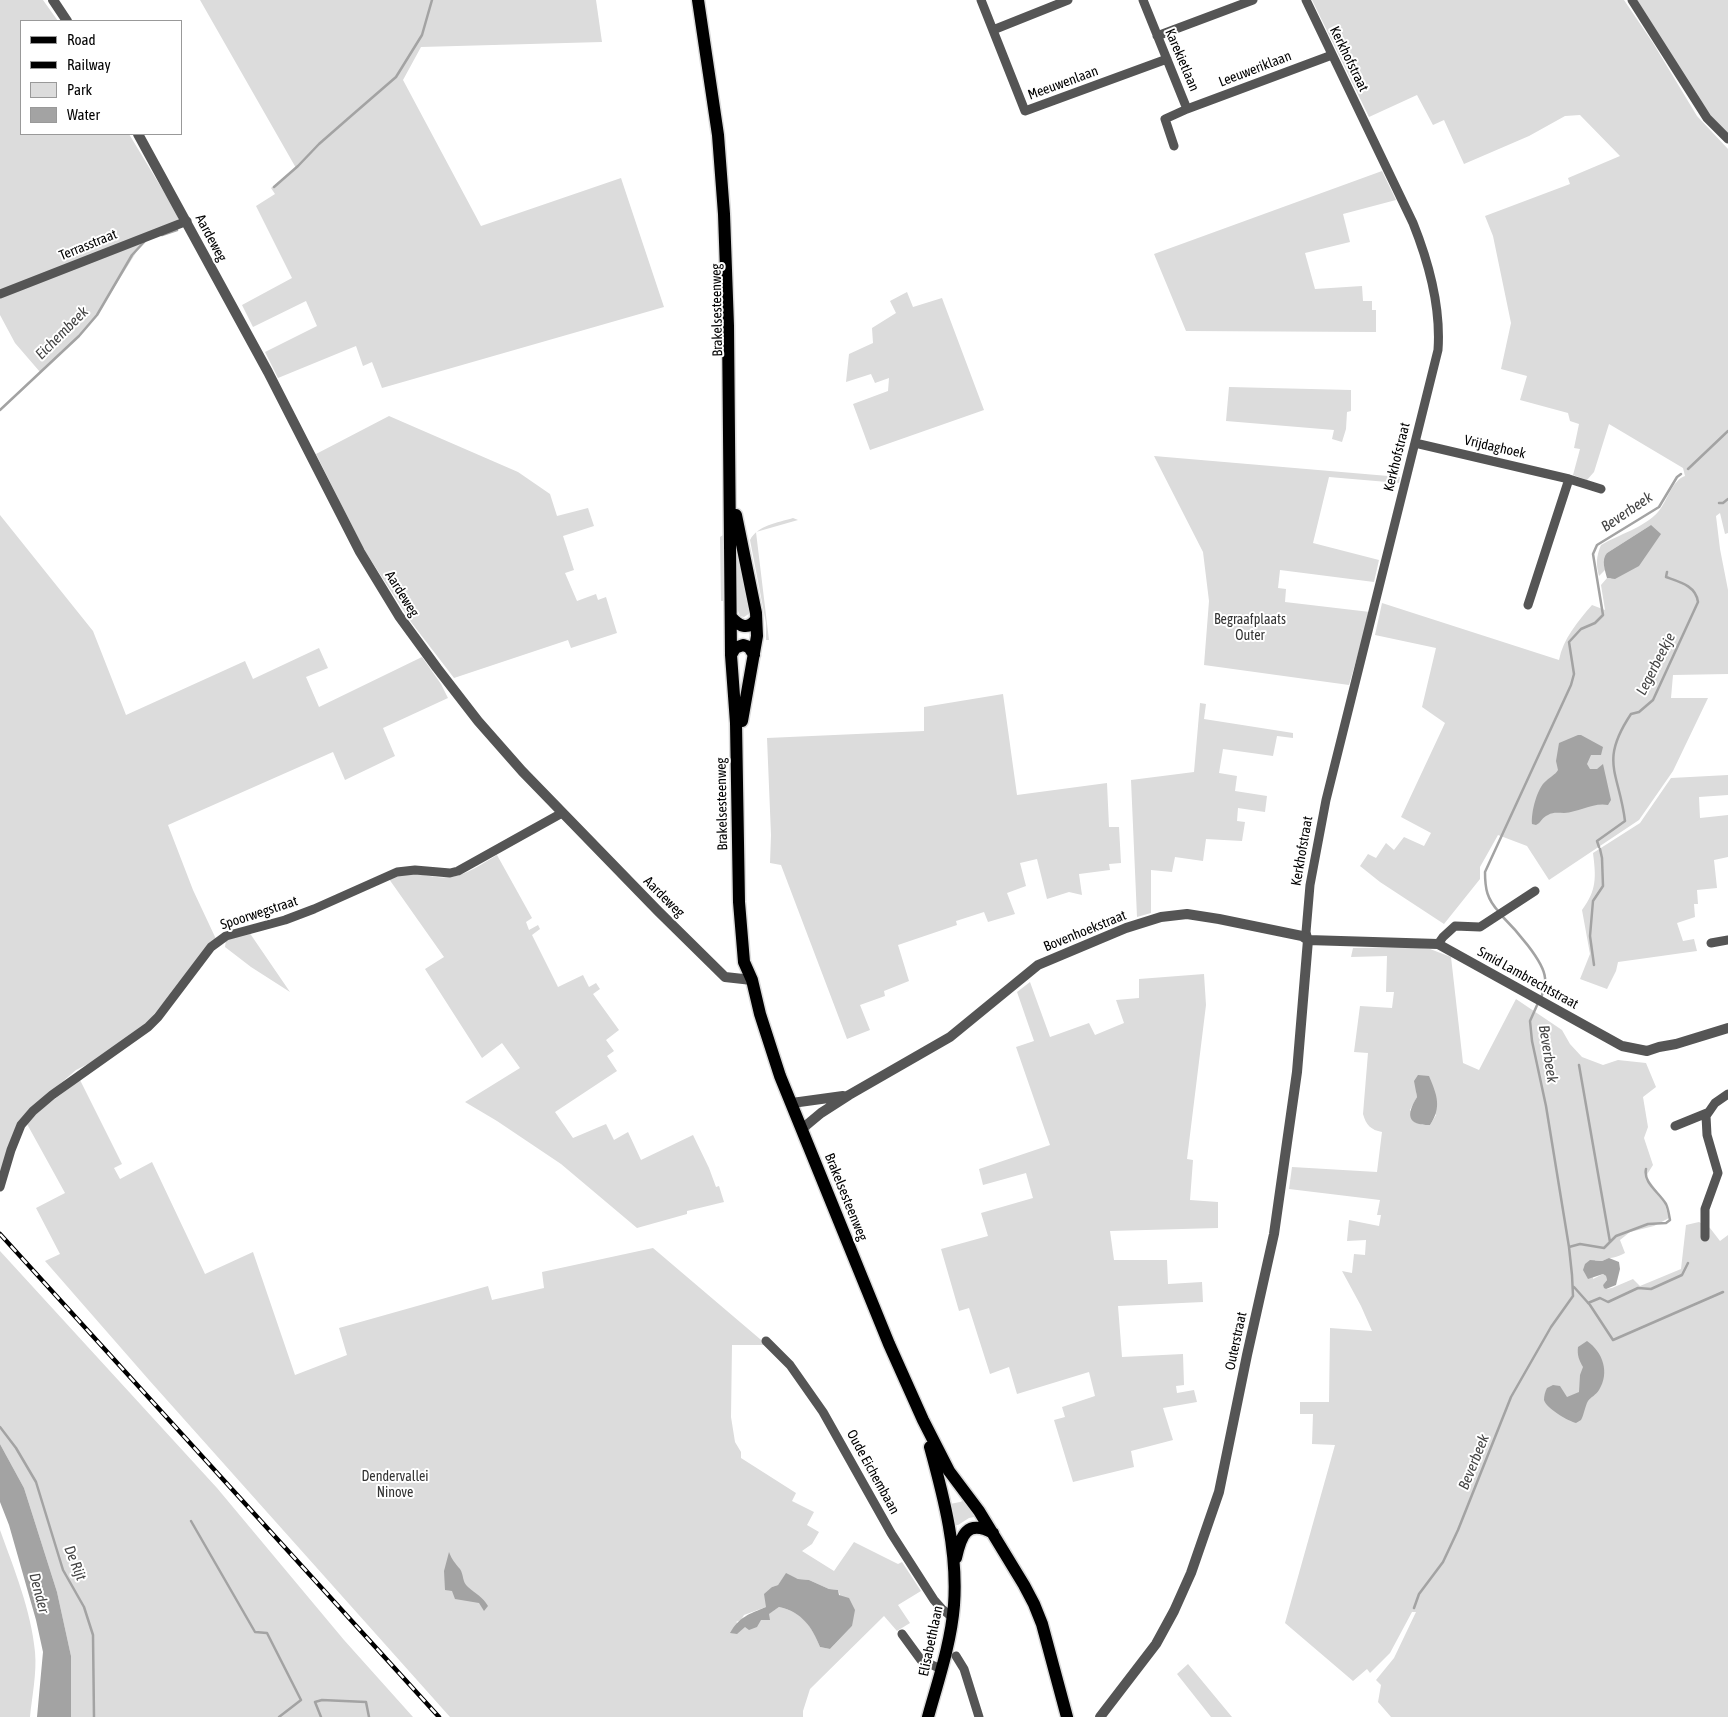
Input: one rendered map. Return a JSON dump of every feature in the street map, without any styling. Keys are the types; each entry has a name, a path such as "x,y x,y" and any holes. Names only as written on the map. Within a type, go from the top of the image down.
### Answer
{"main road":[{"name":"Brakelsesteenweg","path":"698,0 718,135 724,214 728,335 731,655 736,723 739,902 744,962 752,980 770,1046 889,1344 923,1420 949,1471 979,1511 1024,1585 1042,1624 1068,1717"},
{"name":"Brakelsesteenweg","path":"705,0 720,104 729,205 735,503 756,620 757,636 742,710 740,748 742,866 745,909 751,948 752,980"},
{"path":"731,617 738,625 744,627 753,624 756,620"},
{"path":"731,655 735,648 743,645 749,647 754,655"},
{"name":"Brakelsesteenweg","path":"923,1420 946,1502 954,1569"},
{"path":"954,1569 961,1538 965,1532 977,1527 984,1528 993,1533"},
{"name":"Elisabethlaan","path":"928,1717 952,1618 954,1569"}],"street":[{"path":"54,0 66,20"},
{"name":"Meeuwenlaan","path":"981,0 1025,111 1167,59"},
{"path":"993,30 1068,0"},
{"name":"Karekietlaan","path":"1143,0 1187,109 1164,119 1174,146"},
{"path":"1157,36 1253,0"},
{"name":"Kerkhofstraat","path":"1306,0 1413,223 1422,246 1437,309 1439,332 1438,350 1326,800 1310,885 1306,932 1308,940"},
{"path":"1632,0 1707,118 1728,140"},
{"name":"Leeuweriklaan","path":"1187,109 1332,55"},
{"name":"Aardeweg","path":"139,135 268,372 360,552 399,616 466,707 562,813 725,977 752,980"},
{"name":"Terrasstraat","path":"0,294 187,221"},
{"name":"Vrijdaghoek","path":"1415,443 1569,479 1601,489"},
{"path":"1528,606 1569,479"},
{"name":"Spoorwegstraat","path":"0,1187 21,1125 33,1111 52,1095 148,1027 218,941 235,933 285,920 314,909 397,872 415,870 450,873 458,871 562,813"},
{"path":"1438,944 1443,936 1455,926 1480,926 1535,891"},
{"name":"Bovenhoekstraat","path":"803,1128 849,1094 950,1038 1038,965 1056,956 1135,926 1174,914 1187,914 1302,936 1308,940"},
{"name":"Smid Lambrechtstraat","path":"1308,940 1438,944 1622,1046 1647,1052 1728,1028"},
{"name":"Outerstraat","path":"1100,1717 1156,1644 1174,1611 1191,1573 1219,1492 1274,1234 1297,1072 1308,940"},
{"path":"1711,943 1728,940"},
{"name":"Bovenhoekstraat","path":"792,1103 849,1094"},
{"path":"1674,1126 1707,1113 1715,1102 1728,1094"},
{"path":"1705,1236 1705,1209 1718,1173 1706,1135 1707,1113"},
{"name":"Oude Eichembaan","path":"766,1341 790,1365 824,1412 891,1533 934,1600 952,1618"},
{"path":"902,1634 921,1660 941,1669"},
{"path":"956,1656 964,1669 979,1717"}],"green space":[{"path":"0,0 43,0 57,20 20,20 20,135 130,135 179,217 177,221 0,290"},
{"path":"200,0 596,0 602,42 421,47 403,80 481,226 621,178 664,307 382,388 372,362 363,366 356,346 278,378 265,352 317,326 306,301 253,327 242,305 292,278 256,206 275,194 271,188 296,168"},
{"path":"1312,0 1624,0 1653,43 1697,116 1728,149 1728,533 1725,534 1720,513 1716,516 1728,590 1728,674 1673,675 1671,698 1708,698 1673,771 1639,820 1549,880 1527,846 1498,835 1480,867 1480,879 1444,924 1380,882 1360,866 1368,854 1376,858 1386,843 1394,850 1404,837 1424,846 1431,833 1401,817 1445,723 1422,707 1436,648 1375,635 1382,603 1559,660 1564,645 1576,624 1592,605 1605,610 1601,585 1607,578 1611,579 1651,525 1607,553 1604,563 1605,570 1599,576 1597,560 1601,545 1653,517 1680,478 1685,476 1683,468 1609,424 1594,472 1587,480 1573,475 1580,449 1574,448 1579,424 1570,421 1568,413 1520,400 1527,376 1501,369 1511,323 1493,236 1485,216 1570,184 1568,178 1620,156 1580,115 1565,116 1529,136 1464,164 1444,120 1433,125 1417,95 1369,117"},
{"path":"1637,0 1728,0 1728,134 1704,108"},
{"path":"1382,171 1396,200 1343,214 1350,242 1305,253 1315,289 1362,286 1363,301 1372,301 1372,310 1376,310 1376,332 1186,331 1154,254"},
{"path":"142,243 97,315 79,336 40,372 15,343 0,315 0,297"},
{"path":"907,292 913,307 942,298 984,410 870,450 853,404 888,391 889,378 875,383 871,374 846,382 849,354 873,343 872,328 896,313 890,301"},
{"path":"1229,387 1351,390 1351,411 1347,412 1346,429 1342,442 1332,439 1334,430 1226,421"},
{"path":"389,416 518,472 550,494 557,516 588,508 594,526 563,536 574,570 565,573 577,601 596,594 598,600 606,597 617,633 571,648 568,640 454,678 411,622 363,548 316,454"},
{"name":"Begraafplaats Outer","path":"1154,456 1400,477 1399,483 1329,477 1313,543 1379,560 1374,582 1280,570 1278,588 1286,589 1285,602 1370,612 1349,685 1204,665 1209,601 1203,552"},
{"path":"0,515 93,631 126,715 245,661 253,679 319,648 328,668 306,677 319,707 422,657 441,684 448,698 383,728 395,756 345,780 333,752 168,825 193,890 216,939 146,1024 90,1063 76,1070 24,1115 0,1176"},
{"path":"793,518 798,520 757,532 774,523"},
{"path":"756,533 769,640 766,640 766,623 750,540"},
{"path":"723,535 725,601 721,601 720,537"},
{"path":"736,542 750,613 744,617 740,616 738,611"},
{"path":"1003,694 1017,795 1107,783 1109,827 1119,827 1121,863 1109,864 1110,870 1079,874 1082,895 1069,892 1047,899 1037,859 1020,863 1026,886 1007,893 1015,914 988,922 984,912 956,921 957,925 898,945 909,981 884,991 885,996 860,1005 870,1030 847,1039 781,865 770,863 771,835 767,738 924,731 924,707"},
{"path":"1200,703 1206,704 1204,719 1293,733 1293,738 1277,736 1273,756 1223,749 1219,773 1237,776 1235,791 1267,796 1265,812 1238,808 1237,821 1245,822 1242,841 1206,839 1203,861 1175,857 1172,872 1151,870 1151,913 1137,917 1131,780 1194,772"},
{"path":"1728,775 1728,795 1699,797 1700,818 1728,815 1728,857 1714,860 1717,888 1697,890 1698,904 1694,904 1695,917 1677,923 1683,941 1694,939 1697,951 1618,962 1616,971 1607,989 1580,979 1590,954 1582,910 1593,890 1595,869 1593,853 1640,823 1671,778"},
{"path":"497,855 532,918 526,922 529,930 538,925 540,929 532,935 558,987 583,975 589,987 596,983 600,989 593,994 619,1030 606,1040 614,1051 607,1056 617,1071 555,1112 573,1138 606,1124 614,1140 628,1132 641,1160 693,1135 716,1187 719,1186 724,1202 687,1211 687,1214 637,1228 561,1164 465,1102 520,1068 502,1043 482,1058 425,969 444,957 389,879 407,874 435,877 457,876"},
{"path":"249,932 290,992 251,967 225,947 226,940"},
{"path":"1410,947 1430,949 1451,957 1463,1063 1479,1070 1516,999 1562,1030 1570,1044 1582,1057 1603,1065 1618,1060 1646,1063 1656,1087 1643,1097 1648,1127 1644,1138 1653,1165 1646,1176 1664,1201 1669,1218 1654,1226 1630,1232 1620,1240 1625,1253 1602,1261 1595,1260 1593,1279 1603,1274 1606,1276 1607,1280 1603,1285 1606,1289 1633,1279 1640,1286 1681,1269 1686,1225 1699,1222 1710,1228 1720,1241 1728,1235 1728,1717 1391,1717 1378,1702 1381,1685 1376,1680 1394,1658 1416,1612 1412,1612 1390,1653 1370,1673 1367,1669 1353,1681 1285,1623 1335,1445 1312,1444 1313,1414 1300,1414 1300,1402 1329,1402 1330,1328 1372,1331 1342,1271 1352,1273 1354,1254 1365,1255 1366,1240 1347,1241 1349,1220 1379,1226 1381,1215 1377,1215 1380,1200 1289,1189 1292,1167 1377,1172 1382,1132 1370,1126 1363,1114 1368,1053 1354,1052 1360,1006 1392,1008 1394,992 1386,992 1387,956 1351,957 1353,948","holes":["1416,1092 1436,1115 1430,1125 1422,1125 1410,1110 1417,1097"]},
{"path":"1204,974 1206,1005 1187,1159 1193,1160 1190,1200 1218,1202 1218,1228 1110,1231 1114,1260 1167,1260 1168,1284 1202,1282 1203,1302 1118,1306 1122,1357 1183,1354 1184,1385 1176,1386 1177,1393 1194,1390 1197,1402 1163,1408 1173,1440 1131,1451 1134,1467 1073,1482 1054,1420 1065,1417 1062,1407 1095,1396 1089,1372 1017,1394 1009,1367 990,1374 969,1308 959,1311 941,1249 988,1236 981,1213 1033,1198 1026,1173 983,1185 979,1169 1050,1145 1016,1047 1034,1041 1017,992 1030,982 1050,1037 1089,1023 1095,1035 1124,1023 1116,1000 1139,998 1139,979"},
{"name":"Dendervallei Ninove","path":"80,1080 122,1164 114,1168 120,1179 152,1162 205,1274 253,1252 295,1375 347,1355 339,1328 488,1286 492,1300 544,1288 542,1272 653,1248 767,1345 732,1345 731,1417 735,1442 741,1452 741,1458 796,1493 792,1501 814,1512 807,1525 819,1532 812,1544 802,1551 834,1571 854,1542 898,1564 902,1562 921,1591 898,1605 910,1623 897,1631 884,1616 810,1689 803,1717 450,1717 45,1261 60,1254 36,1208 65,1193 27,1124 40,1110","holes":["786,1574 798,1579 809,1580 829,1589 838,1590 852,1626 830,1649 820,1647 810,1626 800,1616 787,1609 779,1607 745,1627 736,1622 741,1620 744,1615 766,1607 772,1587 778,1585"]},
{"path":"0,1251 217,1488 344,1640 413,1717 71,1717 71,1656 57,1592 24,1488 0,1444"},
{"path":"967,1499 979,1516 969,1518 958,1525 953,1525 950,1504"},
{"path":"0,1530 21,1590 33,1636 35,1668 30,1717 0,1717"},
{"path":"1188,1664 1232,1717 1211,1717 1177,1674"}],"water":[{"path":"1651,525 1661,534 1639,566 1615,579 1607,578 1604,562 1607,553"},
{"path":"1578,735 1603,747 1601,755 1591,755 1587,764 1590,769 1597,769 1603,764 1611,800 1608,805 1597,805 1564,813 1552,813 1544,817 1536,825 1532,824 1537,795 1543,784 1558,770 1556,761 1559,743"},
{"path":"1418,1075 1429,1076 1436,1095 1436,1112 1430,1125 1422,1125 1413,1121 1410,1114 1417,1097 1414,1081"},
{"path":"1609,1258 1619,1262 1620,1269 1616,1285 1606,1289 1603,1285 1607,1280 1606,1276 1603,1274 1588,1279 1583,1270 1585,1264 1590,1260 1602,1261"},
{"path":"1587,1341 1601,1357 1604,1377 1599,1390 1588,1401 1581,1420 1576,1423 1553,1410 1546,1403 1544,1397 1547,1388 1553,1385 1560,1386 1567,1397 1579,1392 1580,1375 1583,1367 1578,1347"},
{"name":"Dender","path":"0,1444 24,1488 57,1592 71,1656 71,1717 37,1717 43,1652 36,1620 9,1525 0,1502"},
{"path":"449,1552 461,1571 466,1585 482,1598 488,1606 484,1611 479,1603 455,1599 452,1591 445,1590 444,1571"},
{"path":"786,1573 798,1579 809,1580 829,1589 838,1590 839,1595 849,1598 855,1610 852,1626 830,1649 820,1647 805,1621 787,1609 779,1607 769,1614 770,1620 761,1620 757,1627 749,1630 745,1627 737,1634 730,1633 741,1620 766,1607 764,1594 772,1587 778,1585"}],"waterway":[{"name":"Eichembeek","path":"274,187 319,144 396,77 422,35 432,0"},
{"name":"Eichembeek","path":"162,235 177,230"},
{"name":"Eichembeek","path":"0,410 79,336 97,315 132,255 145,241"},
{"name":"Beverbeek","path":"1688,469 1728,431"},
{"name":"Beverbeek","path":"1499,912 1488,894 1485,872 1571,685 1574,674 1569,642 1581,629 1595,623 1603,615 1593,554 1597,545 1659,507 1677,477 1681,474"},
{"name":"Legerbeekje","path":"1719,503 1723,503 1728,499"},
{"name":"Legerbeekje","path":"1599,847 1597,841 1625,821 1613,756 1621,730 1631,714 1639,712 1653,700 1698,602 1691,588 1666,577 1667,572"},
{"name":"Legerbeekje","path":"1594,965 1590,936 1593,901 1603,886 1600,849"},
{"name":"Beverbeek","path":"1502,916 1528,945 1540,963 1545,981 1541,998"},
{"name":"Beverbeek","path":"1414,1608 1419,1594 1443,1562 1458,1530 1511,1397 1551,1327 1573,1296 1569,1247 1546,1106 1532,1041 1530,1021 1538,1003"},
{"path":"1579,1065 1610,1242"},
{"path":"1569,1247 1580,1244 1604,1248 1616,1236 1648,1224 1666,1223 1670,1220 1666,1204 1647,1179 1646,1169"},
{"path":"1588,1303 1600,1298 1608,1302 1638,1288 1651,1289 1682,1275 1688,1263"},
{"path":"1574,1287 1590,1305 1613,1340 1723,1292"},
{"name":"De Rijt","path":"0,1427 16,1448 36,1482 63,1570 84,1607 93,1635 94,1717"},
{"path":"191,1521 255,1632 267,1633 301,1700 279,1717"},
{"path":"321,1717 315,1702 322,1700 366,1702 369,1717"}],"railway":[{"path":"0,1234 439,1717"}]}
